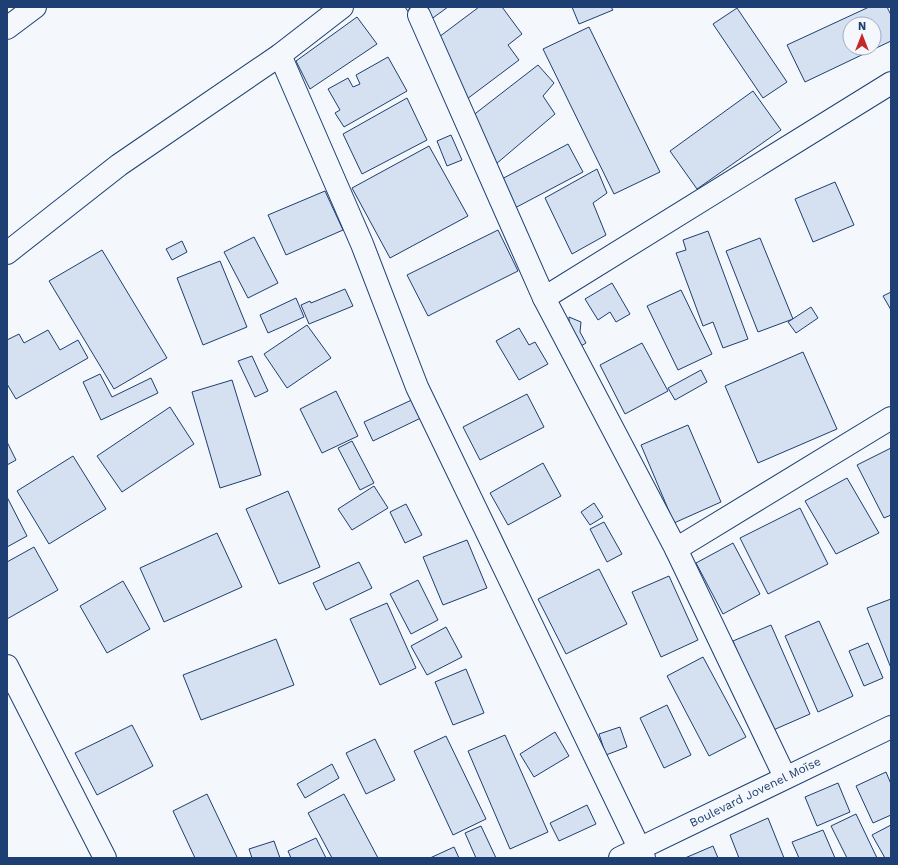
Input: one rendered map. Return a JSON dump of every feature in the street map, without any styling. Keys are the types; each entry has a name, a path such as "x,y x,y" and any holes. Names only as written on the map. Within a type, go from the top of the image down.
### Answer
{"street":[{"path":"7,253 119,165 280,55 342,7"},
{"path":"419,15 544,298 676,549 786,777"},
{"path":"280,55 362,244 417,387 530,624 642,853"},
{"path":"544,298 891,83"},
{"path":"676,549 891,418"},
{"path":"7,666 105,858"},
{"name":"Boulevard Jovenel Moïse","path":"620,858 642,853 786,777 891,727"}],"building":[{"path":"405,7 448,7 419,28"},
{"path":"479,7 502,7 522,34 508,45 519,60 467,99 427,46"},
{"path":"572,7 611,7 613,10 579,24"},
{"path":"869,7 887,7 891,15 891,41 882,45 882,16 850,16"},
{"path":"737,8 787,82 763,98 713,24"},
{"path":"357,17 377,44 310,89 296,61"},
{"path":"842,20 842,56 860,56 805,82 787,45"},
{"path":"589,27 660,172 614,194 543,49"},
{"path":"388,57 407,91 344,127 335,113 340,110 328,89 348,78 353,87 360,84 356,75"},
{"path":"538,65 554,83 543,96 555,114 496,164 467,120"},
{"path":"753,91 781,130 697,189 670,151"},
{"path":"407,98 427,140 362,174 343,134"},
{"path":"451,135 462,160 447,166 437,141"},
{"path":"568,144 583,172 513,209 498,181"},
{"path":"429,146 468,216 390,258 352,188"},
{"path":"597,169 607,193 593,203 606,235 572,254 545,198"},
{"path":"835,182 854,225 813,242 795,199"},
{"path":"325,191 343,230 286,255 268,215"},
{"path":"498,230 518,271 428,316 407,275"},
{"path":"708,231 748,339 723,348 713,322 703,326 676,253 686,250 683,240"},
{"path":"254,237 278,283 248,298 224,252"},
{"path":"760,238 793,319 758,332 726,251"},
{"path":"182,241 187,252 172,260 166,249"},
{"path":"102,250 167,358 114,389 49,281"},
{"path":"220,261 247,327 203,345 177,278"},
{"path":"612,283 630,314 616,322 610,312 598,320 585,299"},
{"path":"345,289 353,306 309,324 301,305 310,301 311,303"},
{"path":"681,290 712,354 678,370 647,306"},
{"path":"891,292 891,310 883,296"},
{"path":"296,298 304,317 268,333 260,315"},
{"path":"811,307 818,318 796,333 788,322"},
{"path":"569,317 581,322 580,332 586,343 576,349 569,333"},
{"path":"307,325 331,358 287,388 264,354"},
{"path":"519,328 529,345 535,342 548,364 519,380 496,341"},
{"path":"48,330 60,350 78,340 88,358 16,399 7,384 7,340 19,334 24,343"},
{"path":"642,343 668,391 625,414 600,365"},
{"path":"803,352 837,429 758,463 725,386"},
{"path":"252,356 268,391 255,397 238,361"},
{"path":"701,370 707,382 675,400 668,388"},
{"path":"100,374 112,397 151,378 158,393 101,420 83,382"},
{"path":"232,380 261,475 220,488 192,392"},
{"path":"336,391 358,436 322,453 300,409"},
{"path":"527,394 544,427 480,460 463,427"},
{"path":"416,398 425,416 373,441 364,422"},
{"path":"170,407 194,444 122,492 97,456"},
{"path":"688,425 721,502 674,523 641,445"},
{"path":"352,441 374,483 360,490 338,448"},
{"path":"7,442 16,460 7,465"},
{"path":"891,448 891,515 884,518 857,465"},
{"path":"73,456 106,509 49,544 17,491"},
{"path":"543,463 561,496 508,525 490,493"},
{"path":"847,478 879,533 836,554 805,501"},
{"path":"374,486 388,508 352,530 338,509"},
{"path":"288,491 320,567 279,584 246,509"},
{"path":"7,497 27,536 7,547"},
{"path":"594,503 603,517 590,525 581,512"},
{"path":"406,504 422,535 405,543 390,512"},
{"path":"800,508 828,564 768,594 740,538"},
{"path":"604,522 622,554 607,562 590,529"},
{"path":"217,533 242,587 164,622 140,568"},
{"path":"467,540 487,588 443,605 423,557"},
{"path":"733,543 760,594 723,614 696,563"},
{"path":"34,547 58,590 7,619 7,562"},
{"path":"359,562 372,588 326,610 313,583"},
{"path":"599,569 627,624 566,654 538,599"},
{"path":"669,576 698,640 661,657 632,592"},
{"path":"418,580 438,620 411,634 390,594"},
{"path":"123,581 150,629 107,653 80,606"},
{"path":"891,599 891,668 867,608"},
{"path":"387,603 416,668 380,685 350,619"},
{"path":"819,621 853,696 818,712 785,636"},
{"path":"771,625 810,714 771,731 733,641"},
{"path":"446,627 462,657 427,675 411,646"},
{"path":"276,639 294,685 201,720 183,675"},
{"path":"868,643 883,678 864,686 849,651"},
{"path":"703,657 746,737 709,756 667,676"},
{"path":"466,669 484,713 453,725 435,682"},
{"path":"667,705 691,755 664,768 640,718"},
{"path":"132,725 153,766 97,795 75,753"},
{"path":"620,727 627,747 606,755 599,734"},
{"path":"555,732 569,756 534,777 520,754"},
{"path":"505,735 548,832 510,849 468,751"},
{"path":"446,736 486,819 453,835 414,751"},
{"path":"375,739 395,780 366,794 346,753"},
{"path":"332,764 339,778 305,798 297,784"},
{"path":"886,772 891,784 891,815 873,823 856,786"},
{"path":"838,783 850,812 817,826 805,797"},
{"path":"207,794 237,857 235,858 195,858 173,811"},
{"path":"344,794 378,858 332,858 308,813"},
{"path":"587,805 596,824 559,841 550,823"},
{"path":"856,814 877,858 847,858 831,826"},
{"path":"768,818 784,858 739,858 730,835"},
{"path":"891,825 891,858 885,858 872,835"},
{"path":"481,826 496,858 476,858 465,833"},
{"path":"823,830 835,858 799,858 792,842"},
{"path":"316,838 326,858 291,858 288,851"},
{"path":"274,841 280,858 252,858 249,849"},
{"path":"713,846 718,858 685,858"},
{"path":"454,847 459,858 430,858"}]}
